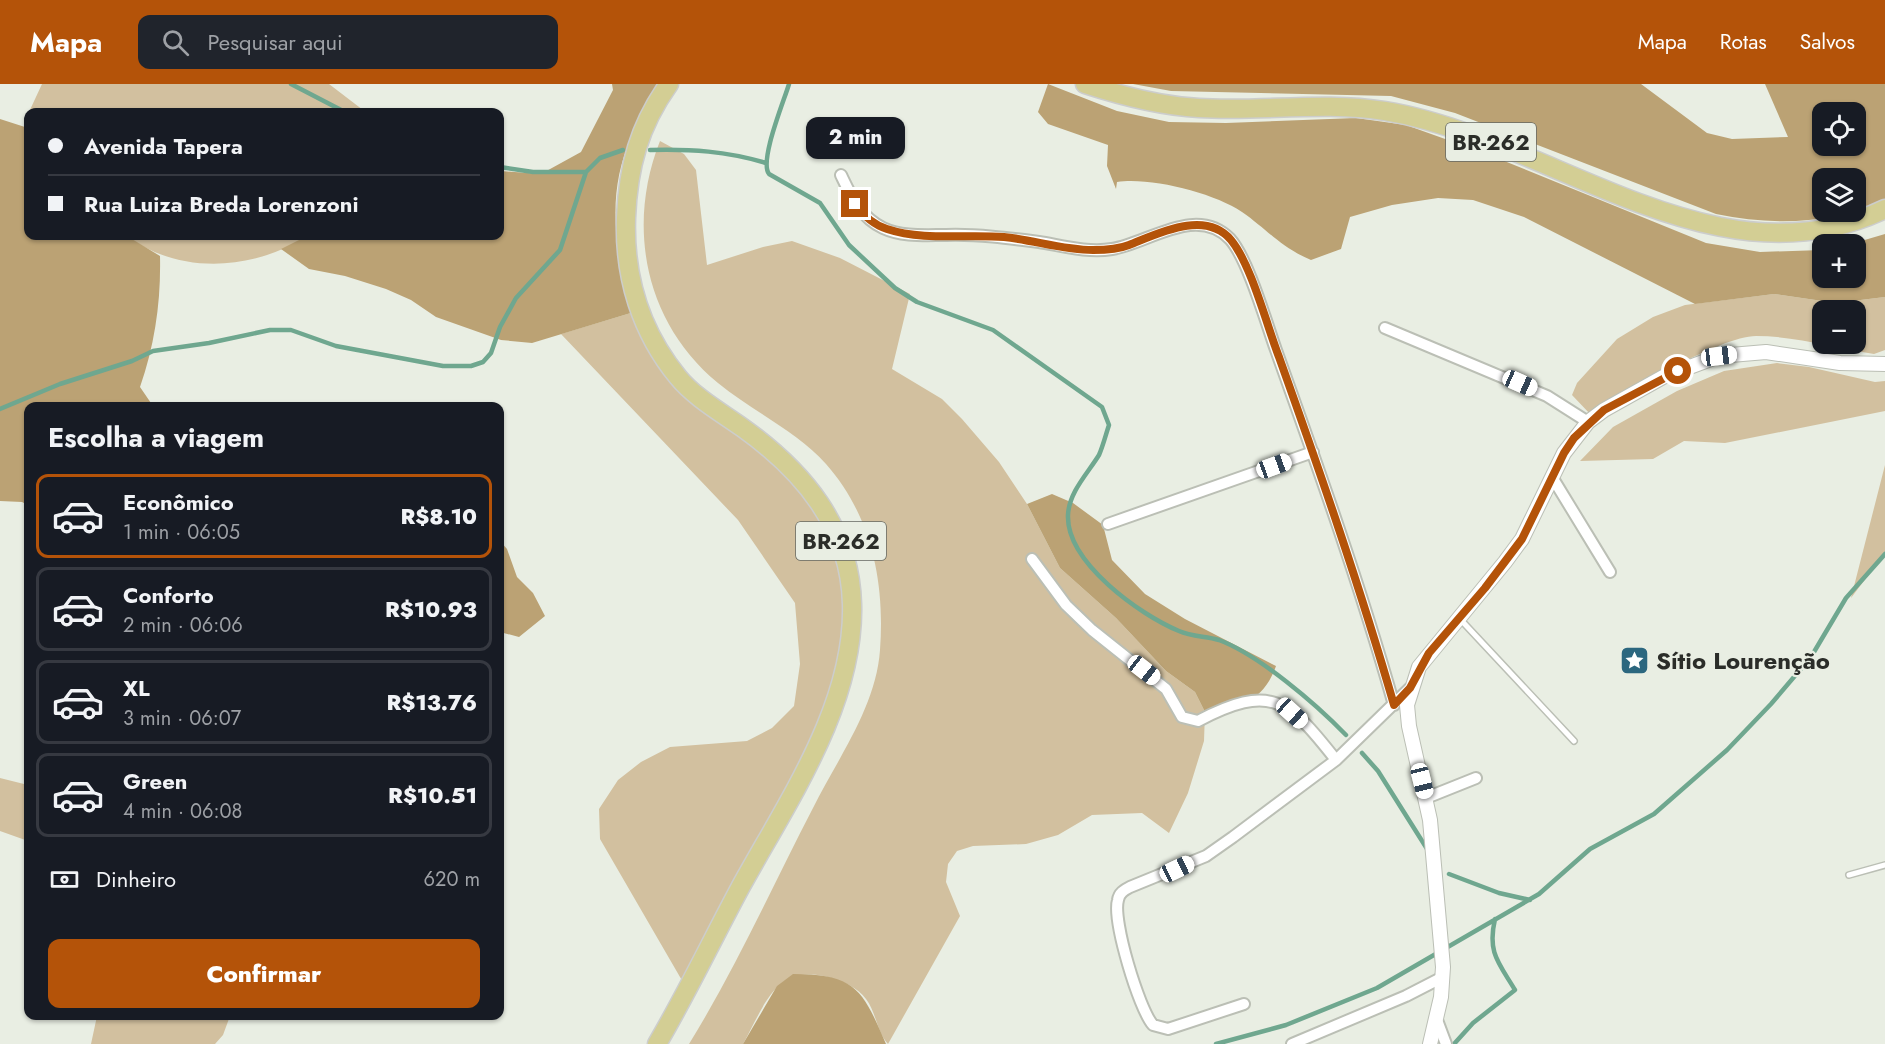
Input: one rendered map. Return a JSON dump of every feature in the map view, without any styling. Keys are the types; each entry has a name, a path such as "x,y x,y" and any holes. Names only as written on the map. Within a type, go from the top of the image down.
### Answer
{"highway":[{"name":"BR-262","path":"657,1044 786,806 837,703 845,675 852,603 841,542 828,513 806,482 773,450 679,379 656,345 639,313 630,280 625,241 631,165 651,109 669,84"},
{"name":"BR-262","path":"1085,84 1126,97 1180,107 1339,107 1412,116 1467,133 1657,208 1737,231 1774,235 1814,232 1860,220 1885,209"}],"street":[{"path":"841,175 861,212 884,228 904,234 1007,238 1093,250 1128,246 1161,231 1183,226 1219,231 1230,240 1247,273 1313,452 1349,558 1394,705"},
{"path":"1385,328 1547,396 1576,412 1588,422"},
{"path":"1430,1044 1437,1020 1443,972 1426,798 1409,726 1407,705 1410,688 1419,668 1522,539 1564,453 1588,422 1624,398 1663,377 1719,356 1766,352 1840,363 1885,364"},
{"path":"1108,524 1313,452"},
{"path":"1552,477 1610,572"},
{"path":"1032,559 1066,605 1092,630 1166,689 1182,717 1198,721 1225,707 1251,700 1278,703 1308,727 1336,760"},
{"path":"1244,1004 1168,1029 1153,1025 1142,1002 1120,935 1117,921 1118,899 1121,892 1206,856 1336,760 1410,688"},
{"path":"1426,798 1476,778"},
{"path":"1292,1044 1396,1001 1443,972"},
{"path":"1437,1020 1446,1044"}],"lane":[{"path":"1459,617 1574,741"},
{"path":"1849,875 1885,865"}],"shaded area":[{"path":"42,84 329,84 360,108 31,108"},
{"path":"612,84 661,84 632,136 618,180 616,224 618,246 634,312 532,343 501,340 436,317 411,300 386,289 345,276 309,269 281,249 299,240 504,240 504,171 541,174 581,152 613,90"},
{"path":"1048,84 1117,111 1169,122 1226,123 1356,118 1406,125 1487,154 1706,243 1760,252 1812,250 1812,288 1866,288 1866,240 1885,234 1885,297 1860,300 1815,300 1774,294 1695,304 1524,217 1473,200 1438,198 1392,205 1350,217 1341,249 1311,260 1282,244 1242,212 1199,193 1164,184 1131,181 1117,182 1116,189 1107,166 1108,145 1048,124 1038,112"},
{"path":"1133,84 1641,84 1707,133 1732,139 1788,137 1765,84 1885,84 1885,201 1866,208 1866,168 1812,168 1812,220 1759,220 1716,214 1455,113 1391,96 1171,91"},
{"path":"0,119 24,127 24,240 134,240 160,256 156,322 150,355 140,387 150,402 24,402 24,503 0,501"},
{"path":"660,141 684,154 696,170 707,265 763,247 792,241 840,258 910,294 892,369 942,399 962,419 999,462 1027,504 1060,568 1116,618 1166,671 1195,692 1205,712 1204,741 1188,793 1169,833 1142,813 1092,815 1058,835 1026,844 973,846 957,851 948,864 946,882 960,916 888,1044 881,1034 869,1004 859,991 841,981 812,974 797,976 785,981 775,990 766,1001 743,1044 689,1044 738,957 864,712 877,671 881,625 877,575 872,551 865,528 842,484 826,464 802,441 731,393 693,359 673,332 659,303 649,272 644,240 644,207 650,174"},
{"path":"133,240 300,240 263,256 240,262 216,264 169,257 147,249"},
{"path":"1774,294 1815,300 1812,300 1812,342 1756,336 1720,345 1672,368 1591,415 1572,395 1577,383 1617,339 1653,317 1685,305"},
{"path":"1885,297 1885,350 1874,354 1866,353 1866,300 1860,300"},
{"path":"634,312 650,343 794,469 837,530 853,659 691,996 600,839 599,809 618,780 641,762 670,747 747,741 772,728 794,706 800,664 795,603 738,520 561,334"},
{"path":"1777,363 1809,367 1875,382 1885,381 1885,411 1725,443 1684,441 1653,459 1580,461 1613,427 1677,391 1724,371"},
{"path":"1885,465 1885,553 1851,598"},
{"path":"1052,494 1073,503 1103,525 1112,560 1145,594 1185,619 1276,666 1264,688 1249,701 1229,708 1205,712 1195,692 1166,671 1116,618 1060,568 1027,504"},
{"path":"504,546 517,577 533,593 545,616 519,637 504,633"},
{"path":"0,778 24,784 24,840 0,831"},
{"path":"793,974 831,977 855,989 871,1011 886,1044 743,1044 777,986"},
{"path":"96,1020 229,1020 223,1035 215,1044 91,1044"}],"waterway":[{"path":"291,84 337,108"},
{"path":"789,84 767,157 769,174 820,203 849,245 895,288 917,302 993,330 1102,407 1109,425 1099,455 1075,491 1068,515 1071,533 1079,551 1092,568 1108,585 1145,613 1184,633 1219,640 1235,647 1269,668 1303,695 1346,735"},
{"path":"0,409 60,384 132,361 153,351 209,343 270,330 291,330 336,346 443,366 471,366 483,362 491,353 500,327 516,298 560,250 586,172 600,158 623,150"},
{"path":"650,150 708,152 766,163"},
{"path":"504,168 533,172 586,172"},
{"path":"1216,1044 1286,1025 1377,988 1539,894 1590,849 1654,814 1727,750 1771,704 1811,657 1846,598 1885,554"},
{"path":"1362,753 1378,771 1429,852"},
{"path":"1449,874 1499,893 1530,900"},
{"path":"1454,1044 1473,1023 1515,990 1496,957 1492,941 1495,919"}],"place":[{"name":"Sítio Lourenção","path":"1635,660"}],"route":[{"path":"855,204 872,221 884,228 904,234 1007,238 1093,250 1128,246 1161,231 1183,226 1202,226 1219,231 1230,240 1251,281 1313,452 1349,558 1394,705 1410,688 1429,653 1485,588 1522,539 1564,453 1574,438 1588,422 1604,410 1678,371"}]}
